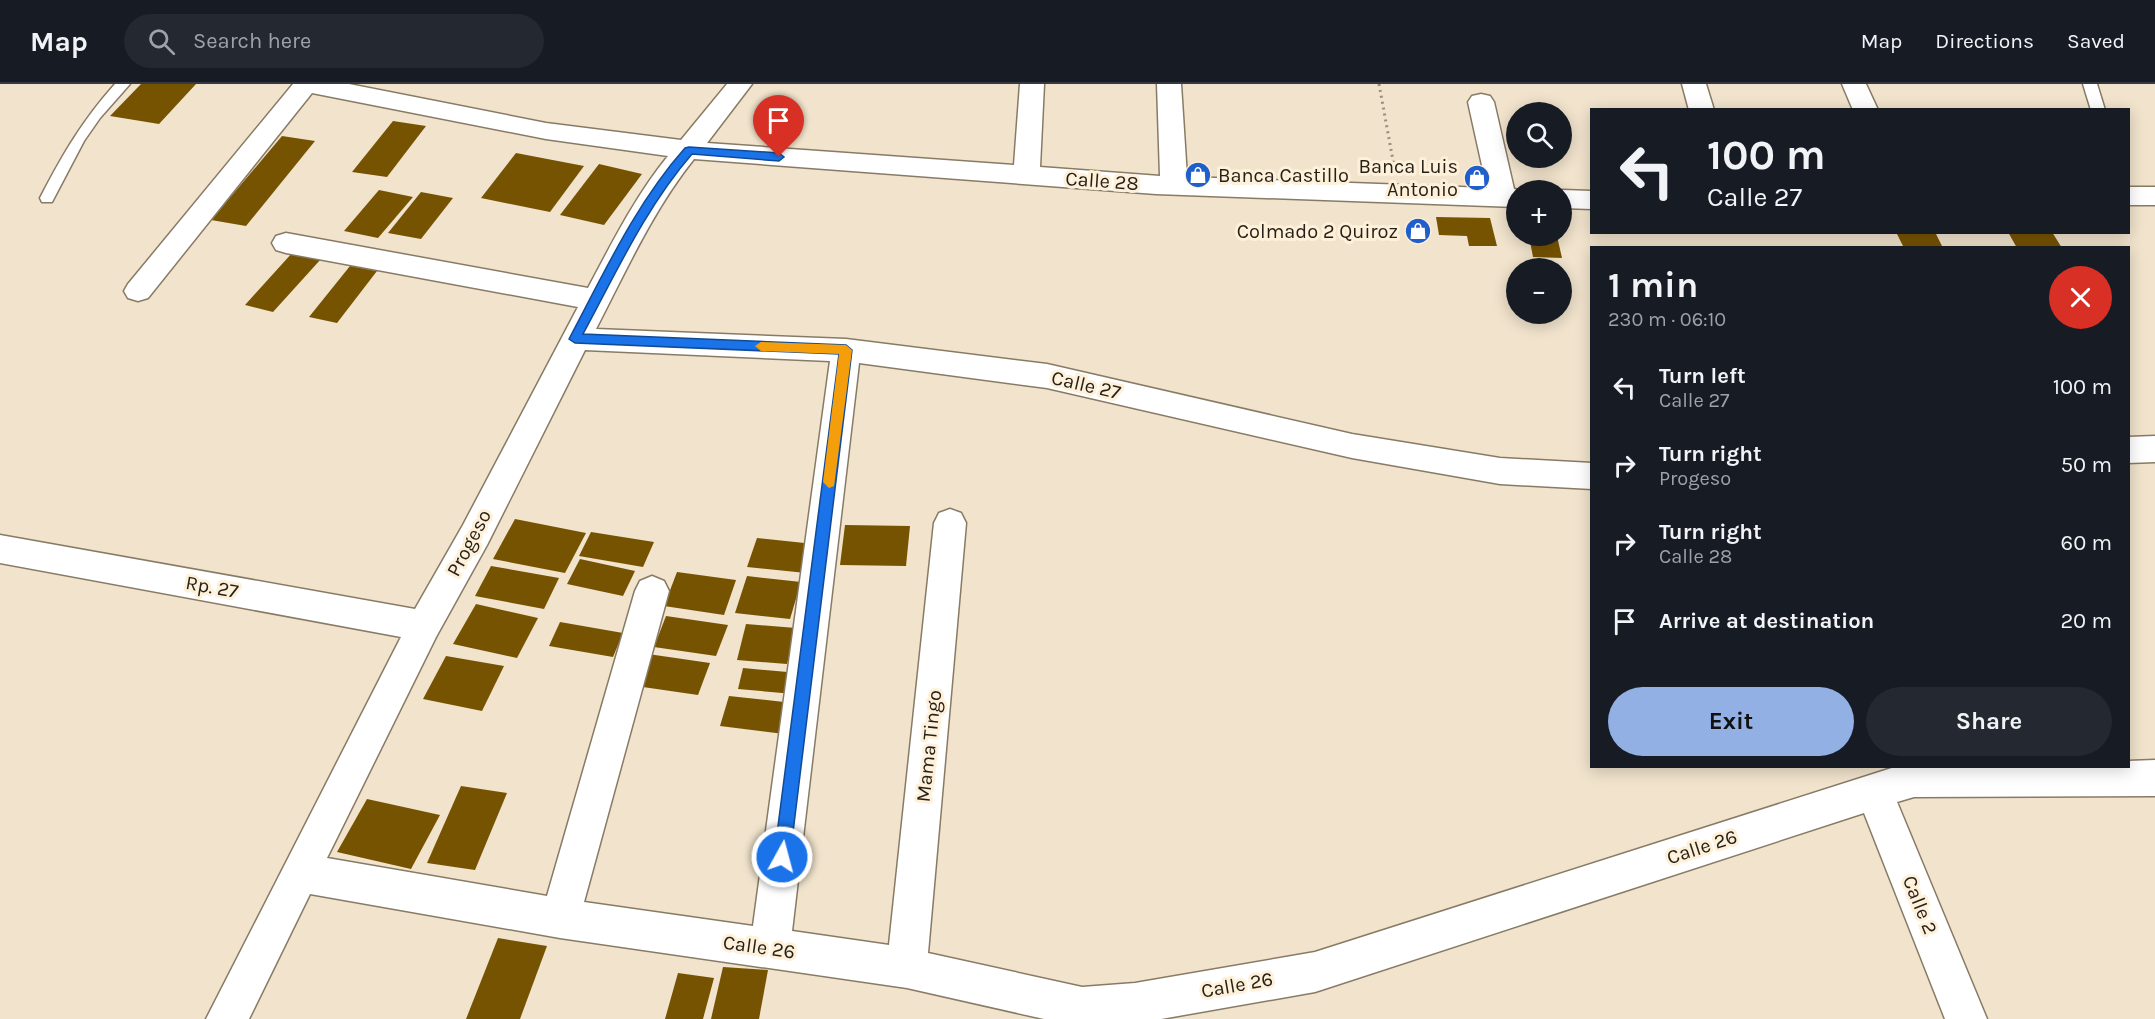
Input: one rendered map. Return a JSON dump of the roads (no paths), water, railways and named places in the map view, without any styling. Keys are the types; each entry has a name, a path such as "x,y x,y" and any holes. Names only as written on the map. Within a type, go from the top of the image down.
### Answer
{"street":[{"name":"Calle 28","path":"308,84 546,131 689,150 1174,185 1400,196 1506,198"},
{"path":"138,291 308,84"},
{"name":"Progeso","path":"226,1019 424,626 475,535 626,243 666,176 740,84"},
{"path":"1026,176 1032,84"},
{"path":"1168,84 1174,185"},
{"path":"1694,84 1701,108"},
{"path":"1854,84 1865,108"},
{"path":"1481,102 1506,185"},
{"path":"1572,199 1590,200"},
{"path":"286,243 596,300"},
{"name":"Calle 27","path":"575,339 846,350 1047,376 1352,446 1500,471 1590,477"},
{"path":"770,949 846,350"},
{"path":"2130,450 2155,449"},
{"name":"Mama Tingo","path":"907,968 950,523"},
{"name":"Rp. 27","path":"0,549 424,626"},
{"path":"560,918 652,591"},
{"name":"Calle 26","path":"301,873 560,918 907,968 1083,1013 1315,972 1914,779 2155,778"},
{"name":"Calle 2","path":"1874,791 1966,1019"}],"lane":[{"path":"47,198 78,140 95,115 123,84"},
{"path":"2091,84 2097,108"}],"place":[{"name":"Banca Castillo","path":"1198,175"},
{"name":"Banca Luis Antonio","path":"1477,178"},
{"name":"Colmado 2 Quiroz","path":"1418,231"}]}
